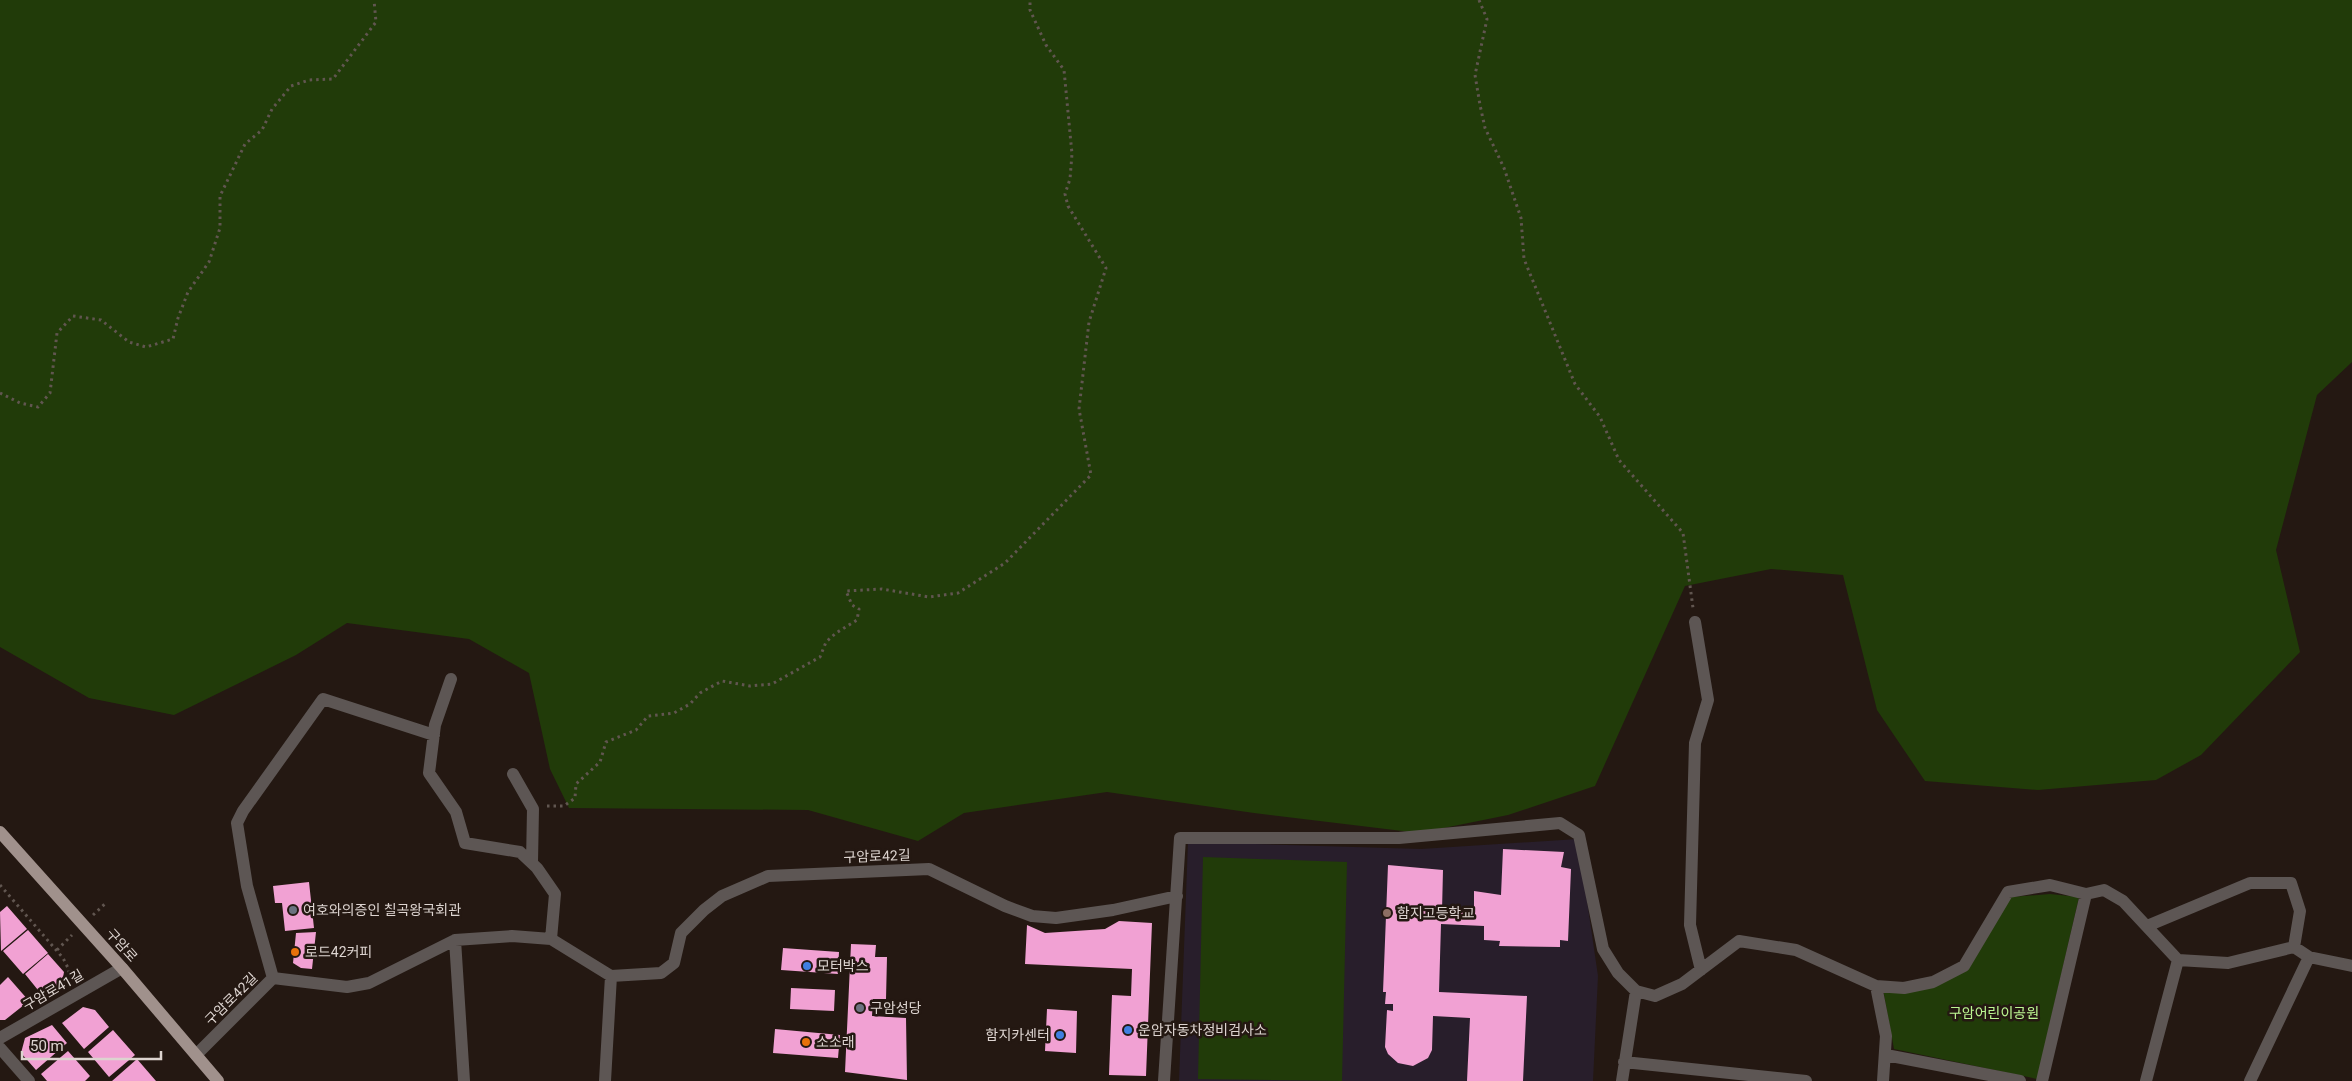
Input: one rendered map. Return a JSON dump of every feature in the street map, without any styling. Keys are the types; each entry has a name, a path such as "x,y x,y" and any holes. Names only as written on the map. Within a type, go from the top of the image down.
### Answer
{"main road":[{"name":"구암로","path":"0,832 122,968 218,1081"}],"street":[{"path":"1695,622 1708,700 1695,743 1690,906 1690,925 1701,970"},
{"path":"451,679 434,735 429,773 456,812 465,844 520,852 532,862 555,894 550,939 611,976 605,1081"},
{"path":"273,978 247,886 237,823 243,811 323,699 434,735"},
{"path":"513,774 534,809 532,862"},
{"path":"1164,1081 1180,838 1399,838 1560,823 1579,835 1603,949 1618,972 1636,991 1655,996 1682,984 1740,941 1796,950 1876,986 1904,988 1933,982 1964,966 2008,892 2050,885 2086,894 2104,890 2123,901 2178,960 2228,963 2294,947 2309,957 2352,966"},
{"name":"구암로42길","path":"611,976 661,973 674,963 681,933 704,910 722,896 768,876 929,869 1005,906 1032,916 1056,918 1113,910 1177,896"},
{"path":"2146,926 2250,883 2291,883 2300,911 2294,947"},
{"path":"2042,1081 2086,894"},
{"name":"구암로42길","path":"196,1055 273,978 346,987 369,983 455,940 512,936 550,939"},
{"path":"455,940 464,1081"},
{"path":"2250,1081 2309,957"},
{"path":"2146,1081 2178,960"},
{"name":"구암로41길","path":"0,1038 122,968"},
{"path":"1876,986 1886,1036 1883,1081"},
{"path":"1622,1081 1636,991"},
{"path":"0,1048 29,1081"},
{"path":"1886,1055 2020,1081"},
{"path":"1624,1062 1806,1081"}],"path":[{"path":"0,393 20,403 38,407 50,393 57,333 74,316 100,320 129,342 146,346 173,339 178,318 188,292 209,262 220,228 220,196 245,144 262,130 272,110 291,86 309,80 333,80 376,22 374,0"},
{"path":"534,809 540,806 564,806 575,798 576,784 600,762 606,742 636,730 648,716 674,713 690,704 700,692 722,681 750,686 772,684 820,657 826,642 836,633 857,620 859,609 852,605 846,591 882,588 929,597 958,593 1005,563 1091,475 1079,409 1090,322 1106,268 1068,206 1065,194 1070,179 1072,154 1064,70 1046,44 1030,10 1030,0"},
{"path":"1480,0 1487,20 1475,75 1480,105 1484,128 1504,168 1521,218 1524,259 1575,384 1600,417 1619,460 1683,533 1695,622"},
{"path":"0,885 63,958 69,970 68,978"}],"shaded area":[{"name":"함지고등학교","path":"1578,839 1598,976 1593,1081 1179,1081 1188,842 1421,849"}],"green space":[{"path":"0,0 2352,0 2352,362 2317,395 2276,550 2300,652 2201,755 2156,780 2038,790 1925,781 1877,710 1843,575 1771,569 1685,586 1595,786 1508,815 1419,833 1254,813 1107,792 964,813 918,841 808,810 569,808 550,769 529,673 469,639 347,623 296,655 174,715 89,698 0,647"},
{"path":"1203,857 1347,862 1342,1081 1198,1079"},
{"name":"구암어린이공원","path":"2050,894 2079,897 2037,1079 1894,1049 1883,989 1904,988 1964,966 2011,897"}],"building":[{"path":"1503,849 1564,852 1561,867 1571,869 1568,941 1560,940 1560,947 1499,946 1500,941 1484,940 1484,926 1441,924 1439,992 1527,996 1523,1081 1467,1081 1470,1018 1433,1016 1432,1050 1428,1058 1413,1066 1398,1063 1388,1054 1385,1047 1387,1010 1393,1011 1393,1004 1385,1004 1386,992 1383,992 1388,865 1443,870 1442,911 1474,912 1474,891 1501,895"},
{"path":"309,882 314,928 285,931 282,903 275,903 273,886"},
{"path":"7,906 27,929 1,951 0,912"},
{"path":"1119,921 1152,923 1146,1076 1109,1075 1112,995 1131,996 1132,969 1025,964 1027,925 1045,933 1105,929"},
{"path":"28,930 48,953 23,974 3,951"},
{"path":"316,932 312,969 301,968 293,963 296,933"},
{"name":"구암성당","path":"851,944 876,945 875,957 887,957 886,999 873,999 872,1016 906,1018 907,1080 845,1072"},
{"path":"783,948 839,952 838,974 781,970"},
{"path":"48,954 64,972 61,989 46,1000 25,974"},
{"path":"8,977 29,1001 5,1020 0,1020 0,985"},
{"path":"791,988 835,990 834,1011 790,1009"},
{"path":"83,1007 95,1010 109,1027 84,1049 62,1023"},
{"path":"1047,1009 1077,1011 1076,1053 1045,1051"},
{"path":"52,1025 67,1043 36,1070 21,1053 25,1038"},
{"path":"775,1029 840,1035 838,1058 773,1053"},
{"path":"113,1030 135,1055 109,1077 88,1052"},
{"path":"68,1051 90,1076 85,1081 47,1081 41,1074"},
{"path":"137,1059 156,1081 112,1081"}],"place":[{"name":"여호와의증인 칠곡왕국회관","path":"293,910"},
{"name":"함지고등학교","path":"1387,913"},
{"name":"로드42커피","path":"295,952"},
{"name":"모터박스","path":"807,966"},
{"name":"구암성당","path":"860,1008"},
{"name":"운암자동차정비검사소","path":"1128,1030"},
{"name":"함지카센터","path":"1060,1035"},
{"name":"소소래","path":"806,1042"}]}
